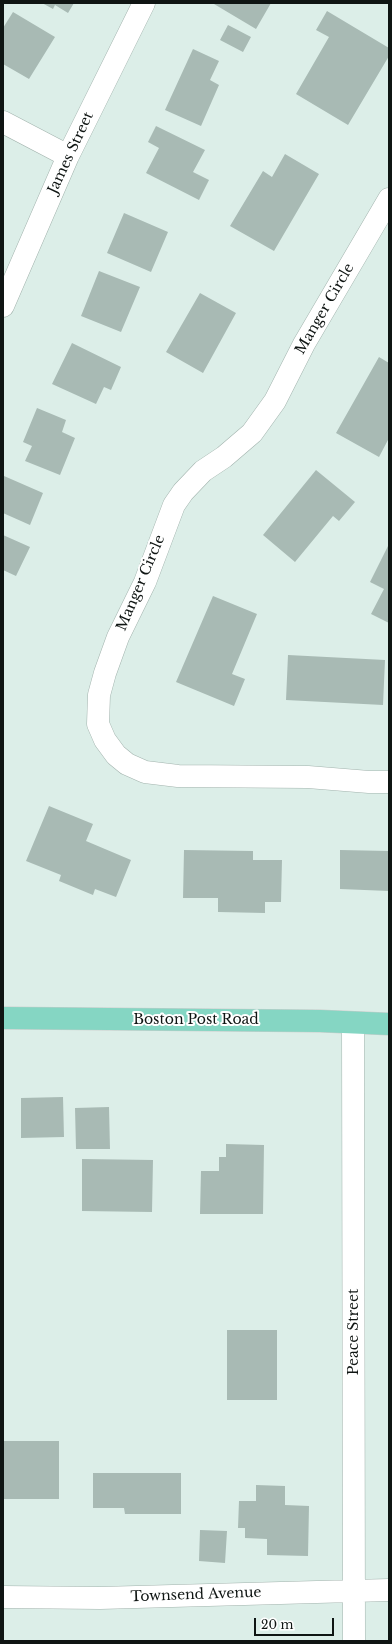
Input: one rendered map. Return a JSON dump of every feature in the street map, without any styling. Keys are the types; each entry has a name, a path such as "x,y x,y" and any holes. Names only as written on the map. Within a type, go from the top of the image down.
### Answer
{"main road":[{"name":"Boston Post Road","path":"3,1018 320,1021 389,1024"}],"street":[{"name":"James Street","path":"3,306 68,156 144,3"},
{"path":"3,122 68,156"},
{"name":"Manger Circle","path":"389,199 304,344 275,401 252,433 224,457 203,471 183,492 174,505 145,582 118,637 105,673 99,695 98,724 105,740 116,755 127,764 145,772 178,776 308,777 369,782 389,782"},
{"name":"Peace Street","path":"353,1023 354,1641"},
{"name":"Townsend Avenue","path":"3,1597 100,1598 389,1590"}],"building":[{"path":"42,3 74,3 68,13 55,5 53,9"},
{"path":"271,3 256,29 214,4"},
{"path":"327,11 389,48 389,56 348,125 296,94 329,37 316,30"},
{"path":"13,12 55,37 29,79 3,64 3,28"},
{"path":"228,25 251,37 243,52 220,40"},
{"path":"193,49 219,61 210,80 219,85 201,126 165,110"},
{"path":"156,126 205,150 193,172 209,180 199,200 146,173 159,148 148,142"},
{"path":"285,154 319,174 274,251 230,226 263,171 272,177"},
{"path":"124,213 168,232 151,272 107,253"},
{"path":"99,271 140,287 121,332 81,316"},
{"path":"200,293 236,313 203,373 166,352"},
{"path":"72,343 121,367 111,390 104,387 96,404 52,384"},
{"path":"379,357 389,363 389,438 379,457 336,433"},
{"path":"37,408 66,420 62,432 75,438 60,475 25,461 32,446 23,442"},
{"path":"316,470 355,502 339,521 333,516 295,562 263,535"},
{"path":"4,476 43,493 30,525 3,513"},
{"path":"3,535 30,547 16,576 3,570"},
{"path":"389,544 389,623 371,614 384,589 370,582"},
{"path":"213,596 257,614 232,674 245,679 234,706 176,682"},
{"path":"288,655 385,660 383,705 286,700"},
{"path":"49,806 93,824 86,841 131,860 116,897 95,889 93,895 59,881 61,875 26,861"},
{"path":"184,850 253,851 253,860 282,860 281,902 265,902 265,913 218,912 218,898 183,898"},
{"path":"340,850 389,851 389,891 340,889"},
{"path":"63,1097 64,1137 21,1138 21,1098"},
{"path":"109,1107 110,1149 76,1149 75,1108"},
{"path":"226,1144 264,1145 263,1214 200,1214 201,1171 219,1171 219,1157 226,1157"},
{"path":"82,1159 153,1160 152,1212 82,1211"},
{"path":"227,1330 277,1330 277,1400 227,1400"},
{"path":"3,1441 59,1441 59,1499 3,1499"},
{"path":"93,1473 181,1473 181,1514 125,1514 124,1508 93,1508"},
{"path":"256,1485 285,1486 285,1505 309,1506 308,1556 267,1555 267,1539 245,1538 245,1528 238,1528 239,1501 256,1501"},
{"path":"200,1530 227,1531 225,1563 199,1561"}]}
